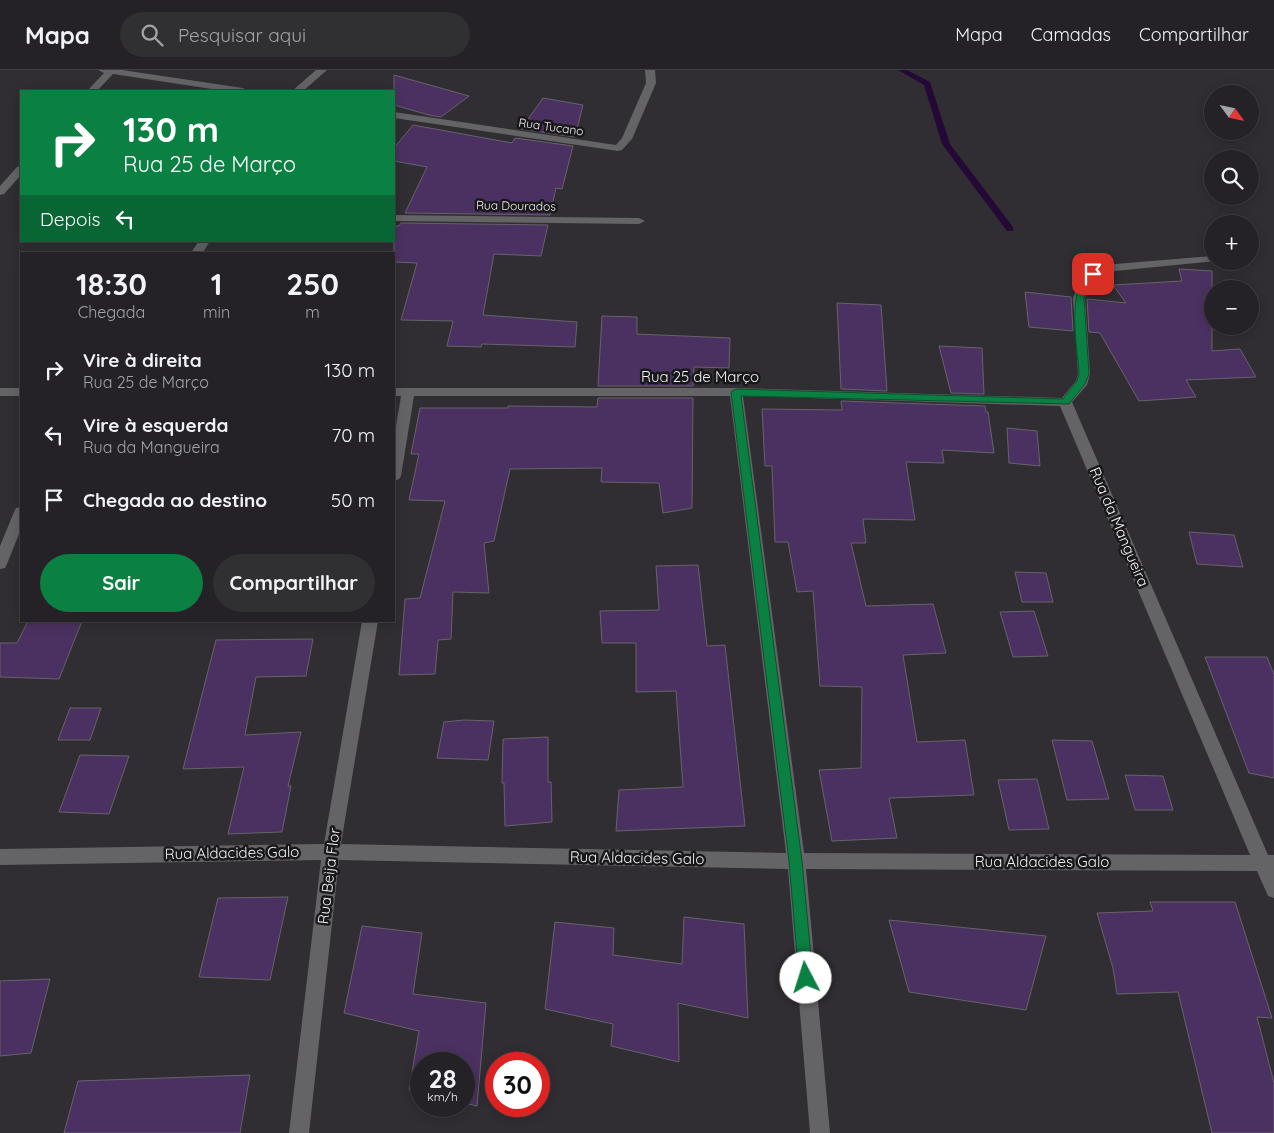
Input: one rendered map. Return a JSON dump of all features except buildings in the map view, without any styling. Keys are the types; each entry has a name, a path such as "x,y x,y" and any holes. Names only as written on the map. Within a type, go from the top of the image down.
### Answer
{"street":[{"path":"298,90 322,70"},
{"name":"Rua Tucano","path":"395,115 618,148 627,140 651,83 650,70"},
{"path":"93,90 107,71 236,90"},
{"path":"0,192 20,170"},
{"name":"Rua Dourados","path":"395,218 639,221"},
{"path":"1065,402 1082,382 1084,374 1079,298 1082,286 1093,274 1112,267 1204,260"},
{"path":"0,392 20,392"},
{"name":"Rua 25 de Março","path":"395,392 736,392 1065,402"},
{"path":"395,470 408,392"},
{"path":"736,392 796,861 820,1133"},
{"name":"Rua da Mangueira","path":"1065,402 1269,863 1274,890"},
{"path":"0,564 20,514"},
{"name":"Rua Beija Flor","path":"299,1133 331,852 370,622"},
{"name":"Rua Aldacides Galo","path":"0,857 331,852 796,861 1269,863"}],"waterway":[{"path":"902,70 927,84 946,144 1010,229"}],"route":[{"path":"806,978 796,861 736,392 1065,402 1082,382 1084,374 1079,298 1082,286 1093,274"}]}
